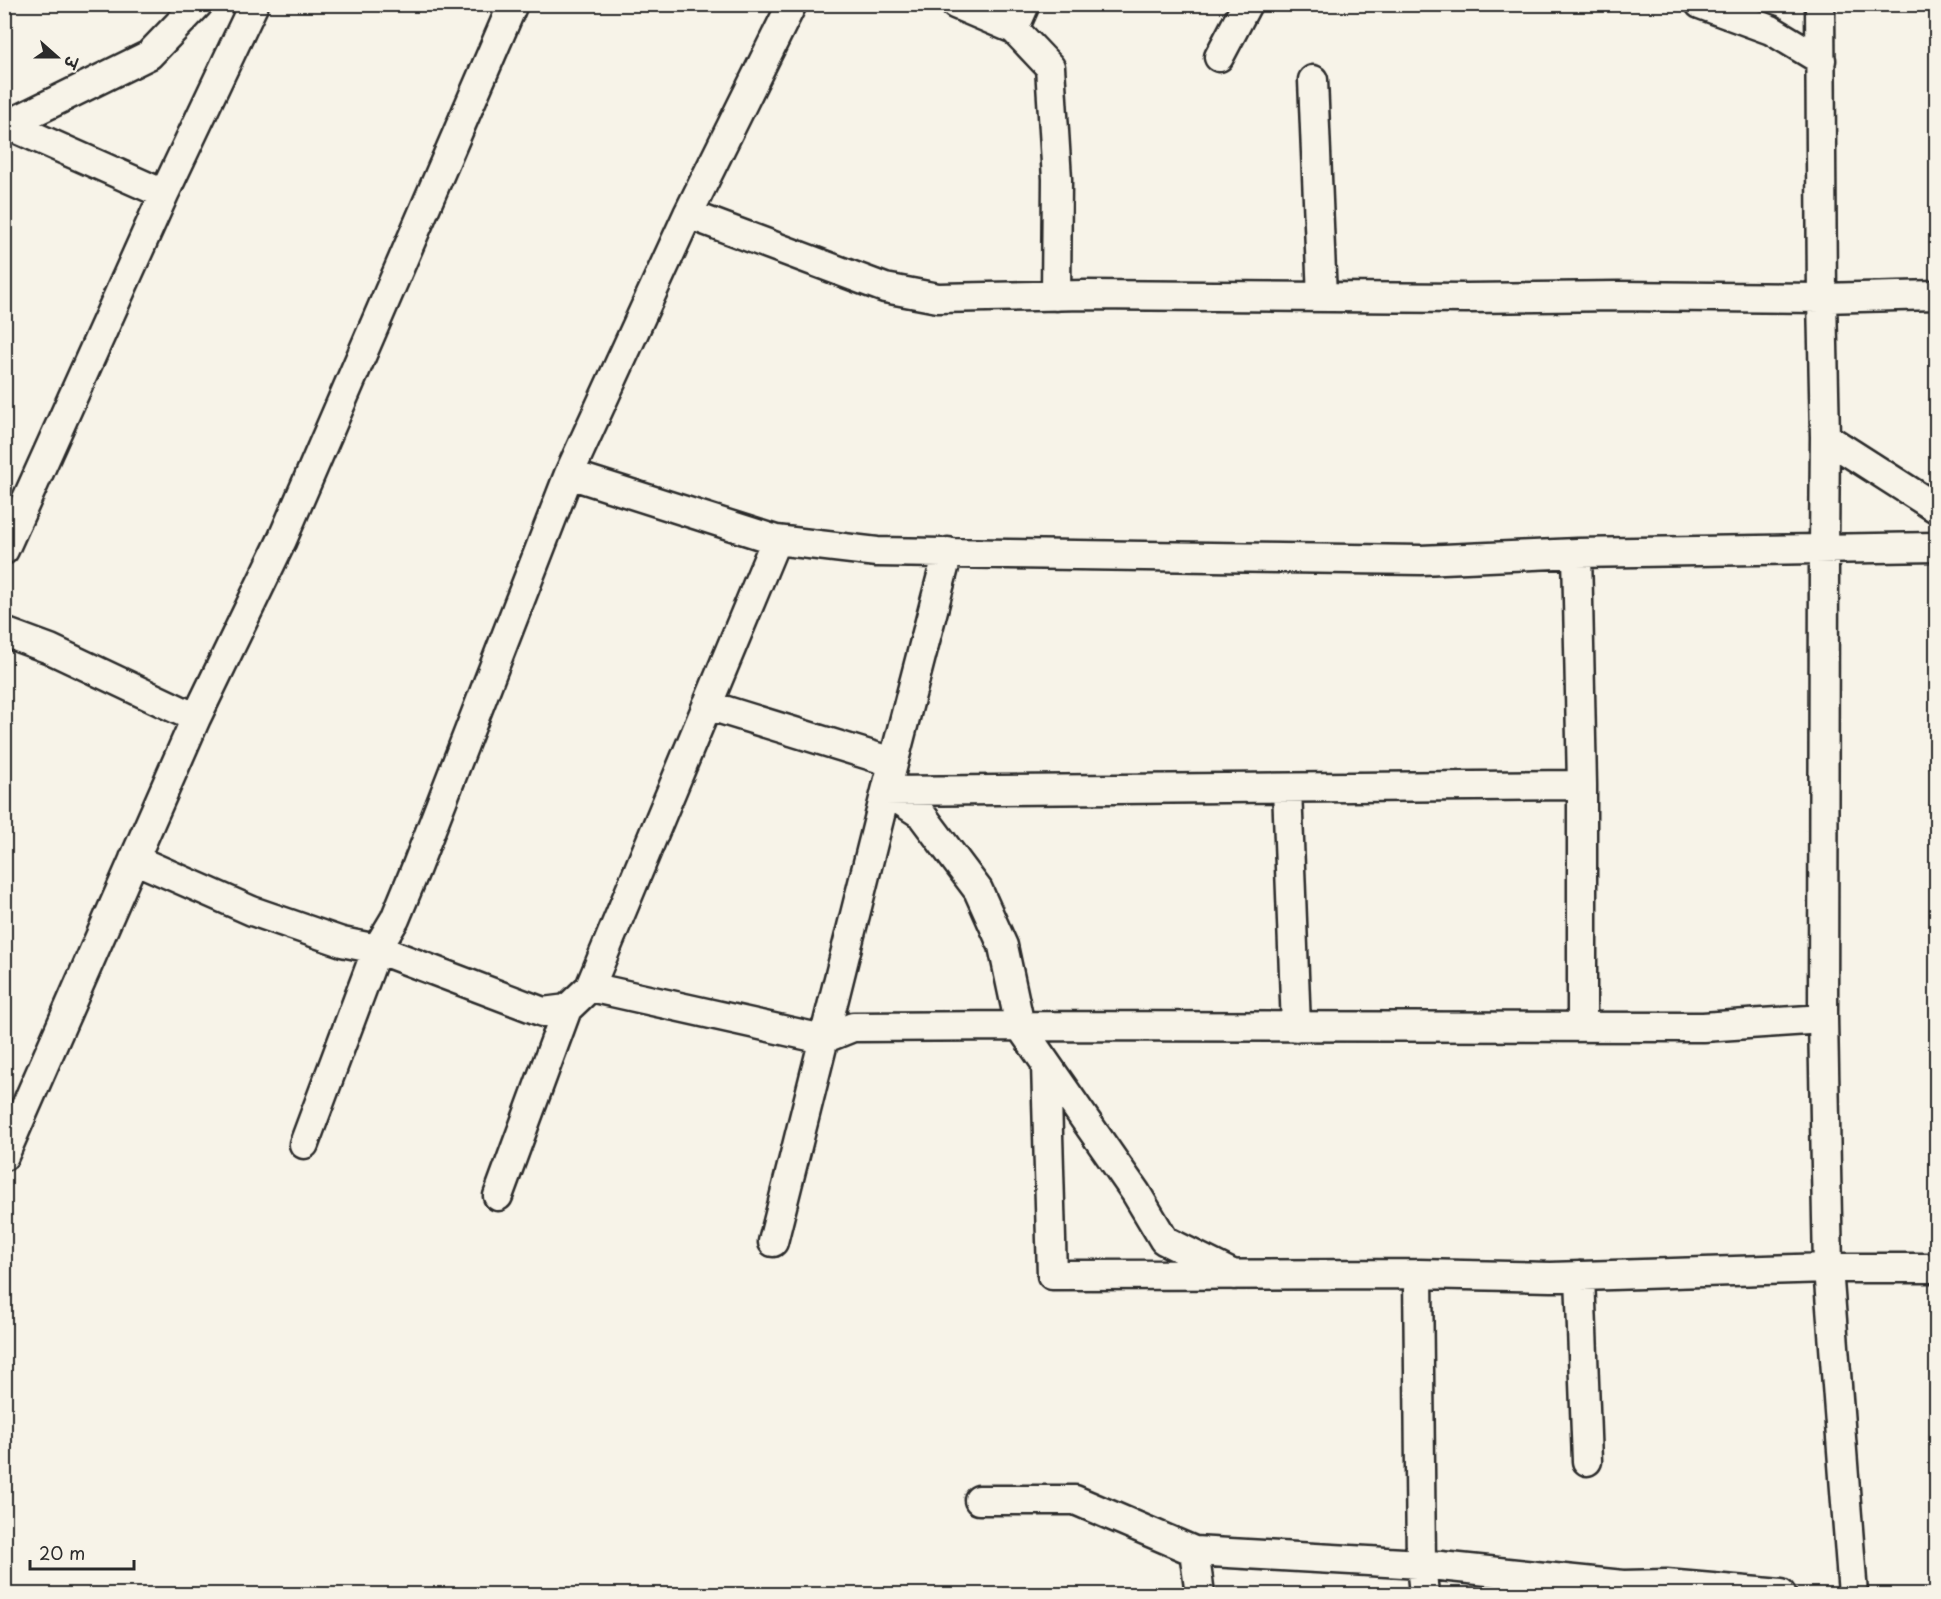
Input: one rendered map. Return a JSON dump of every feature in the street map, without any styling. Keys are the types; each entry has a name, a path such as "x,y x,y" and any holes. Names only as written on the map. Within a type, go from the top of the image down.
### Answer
{"street":[{"path":"6,124 149,55 198,4"},
{"path":"4,550 164,194 254,4"},
{"path":"4,1156 196,718 282,540 513,4"},
{"path":"304,1144 377,949 395,919 408,888 569,474 688,214 792,4"},
{"path":"955,4 1019,17 1050,67 1057,179 1056,296"},
{"path":"1219,57 1247,4"},
{"path":"1700,4 1771,30 1821,60"},
{"path":"1820,4 1822,298 1826,437 1823,1019 1828,1268 1853,1594"},
{"path":"1313,80 1322,297"},
{"path":"6,124 164,194"},
{"path":"688,214 885,288 938,298 1056,296 1822,298 1936,295"},
{"path":"1826,437 1936,508"},
{"path":"569,474 776,540 877,552 1421,560 1577,553 1936,548"},
{"path":"498,1196 567,1009 590,987 776,540"},
{"path":"773,1242 892,762 948,552"},
{"path":"1577,553 1582,786 1582,1027"},
{"path":"4,632 50,649 196,718"},
{"path":"707,705 892,762"},
{"path":"886,791 1582,786"},
{"path":"1287,788 1296,1027"},
{"path":"886,791 921,814 978,890 1003,946 1020,1026 1136,1193 1164,1240 1234,1275"},
{"path":"134,858 252,911 342,942 377,949 543,1012 567,1009"},
{"path":"590,987 823,1040 853,1027 1703,1027 1823,1019"},
{"path":"1046,1064 1052,1275 1418,1274 1551,1277 1828,1268 1936,1268"},
{"path":"1418,1274 1421,1564 1424,1594"},
{"path":"1580,1276 1587,1461"},
{"path":"979,1500 1075,1500 1194,1551 1421,1564 1624,1590 1666,1584 1781,1594"},
{"path":"1194,1551 1200,1594"}]}
